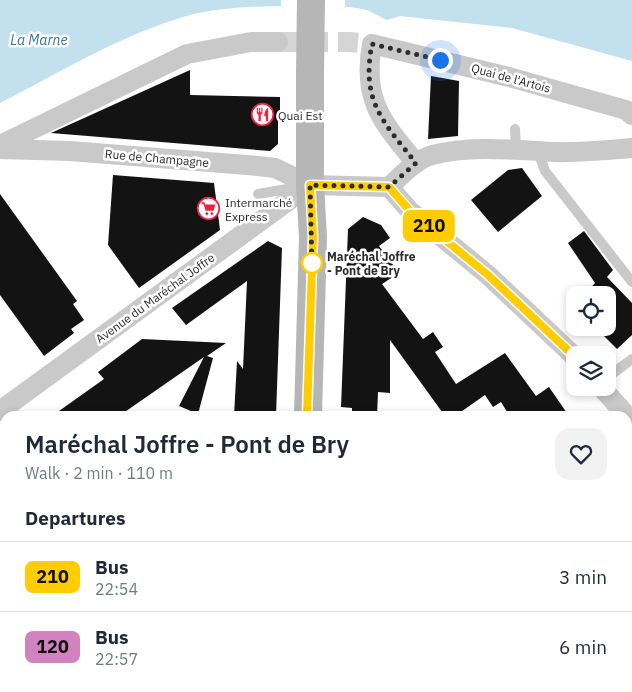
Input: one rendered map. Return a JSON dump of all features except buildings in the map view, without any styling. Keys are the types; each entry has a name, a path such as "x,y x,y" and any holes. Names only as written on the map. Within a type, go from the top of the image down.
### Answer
{"main road":[{"path":"308,411 313,237 310,185 312,0"}],"street":[{"path":"0,145 187,54 241,43 278,42"},
{"name":"Quai de l'Artois","path":"416,163 391,132 374,104 368,74 372,44 508,81 626,110 632,115"},
{"path":"310,185 389,187 416,163 431,156 477,150 516,149 557,152 632,148"},
{"name":"Rue de Champagne","path":"0,149 70,151 275,168 310,185"},
{"name":"Avenue du Maréchal Joffre","path":"0,411 310,185"},
{"path":"389,187 410,211 488,275 566,349"},
{"path":"609,396 622,411"}],"lane":[{"path":"515,129 516,149"},
{"path":"538,151 545,171 632,282"},
{"path":"258,194 310,185"},
{"path":"616,371 632,359"}],"water":[{"name":"La Marne","path":"0,0 632,0 632,61 512,28 400,16 387,20 367,10 350,7 271,6 231,8 194,14 143,31 95,53 0,103"}],"pier":[{"path":"281,0 345,0 345,9 281,10"}],"tunnel":[{"path":"278,42 349,42 372,44"}],"bus line":[{"name":"210","path":"307,411 313,237 310,185 389,187 410,211 488,275 566,348"}],"place":[{"name":"Quai Est","path":"262,115"},
{"name":"Intermarché Express","path":"209,209"},
{"name":"Maréchal Joffre - Pont de Bry","path":"312,263"}],"route":[{"path":"312,263 312,266 313,237 310,185 389,187 416,163 391,132 374,104 369,88 368,74 372,44 440,60"}]}
